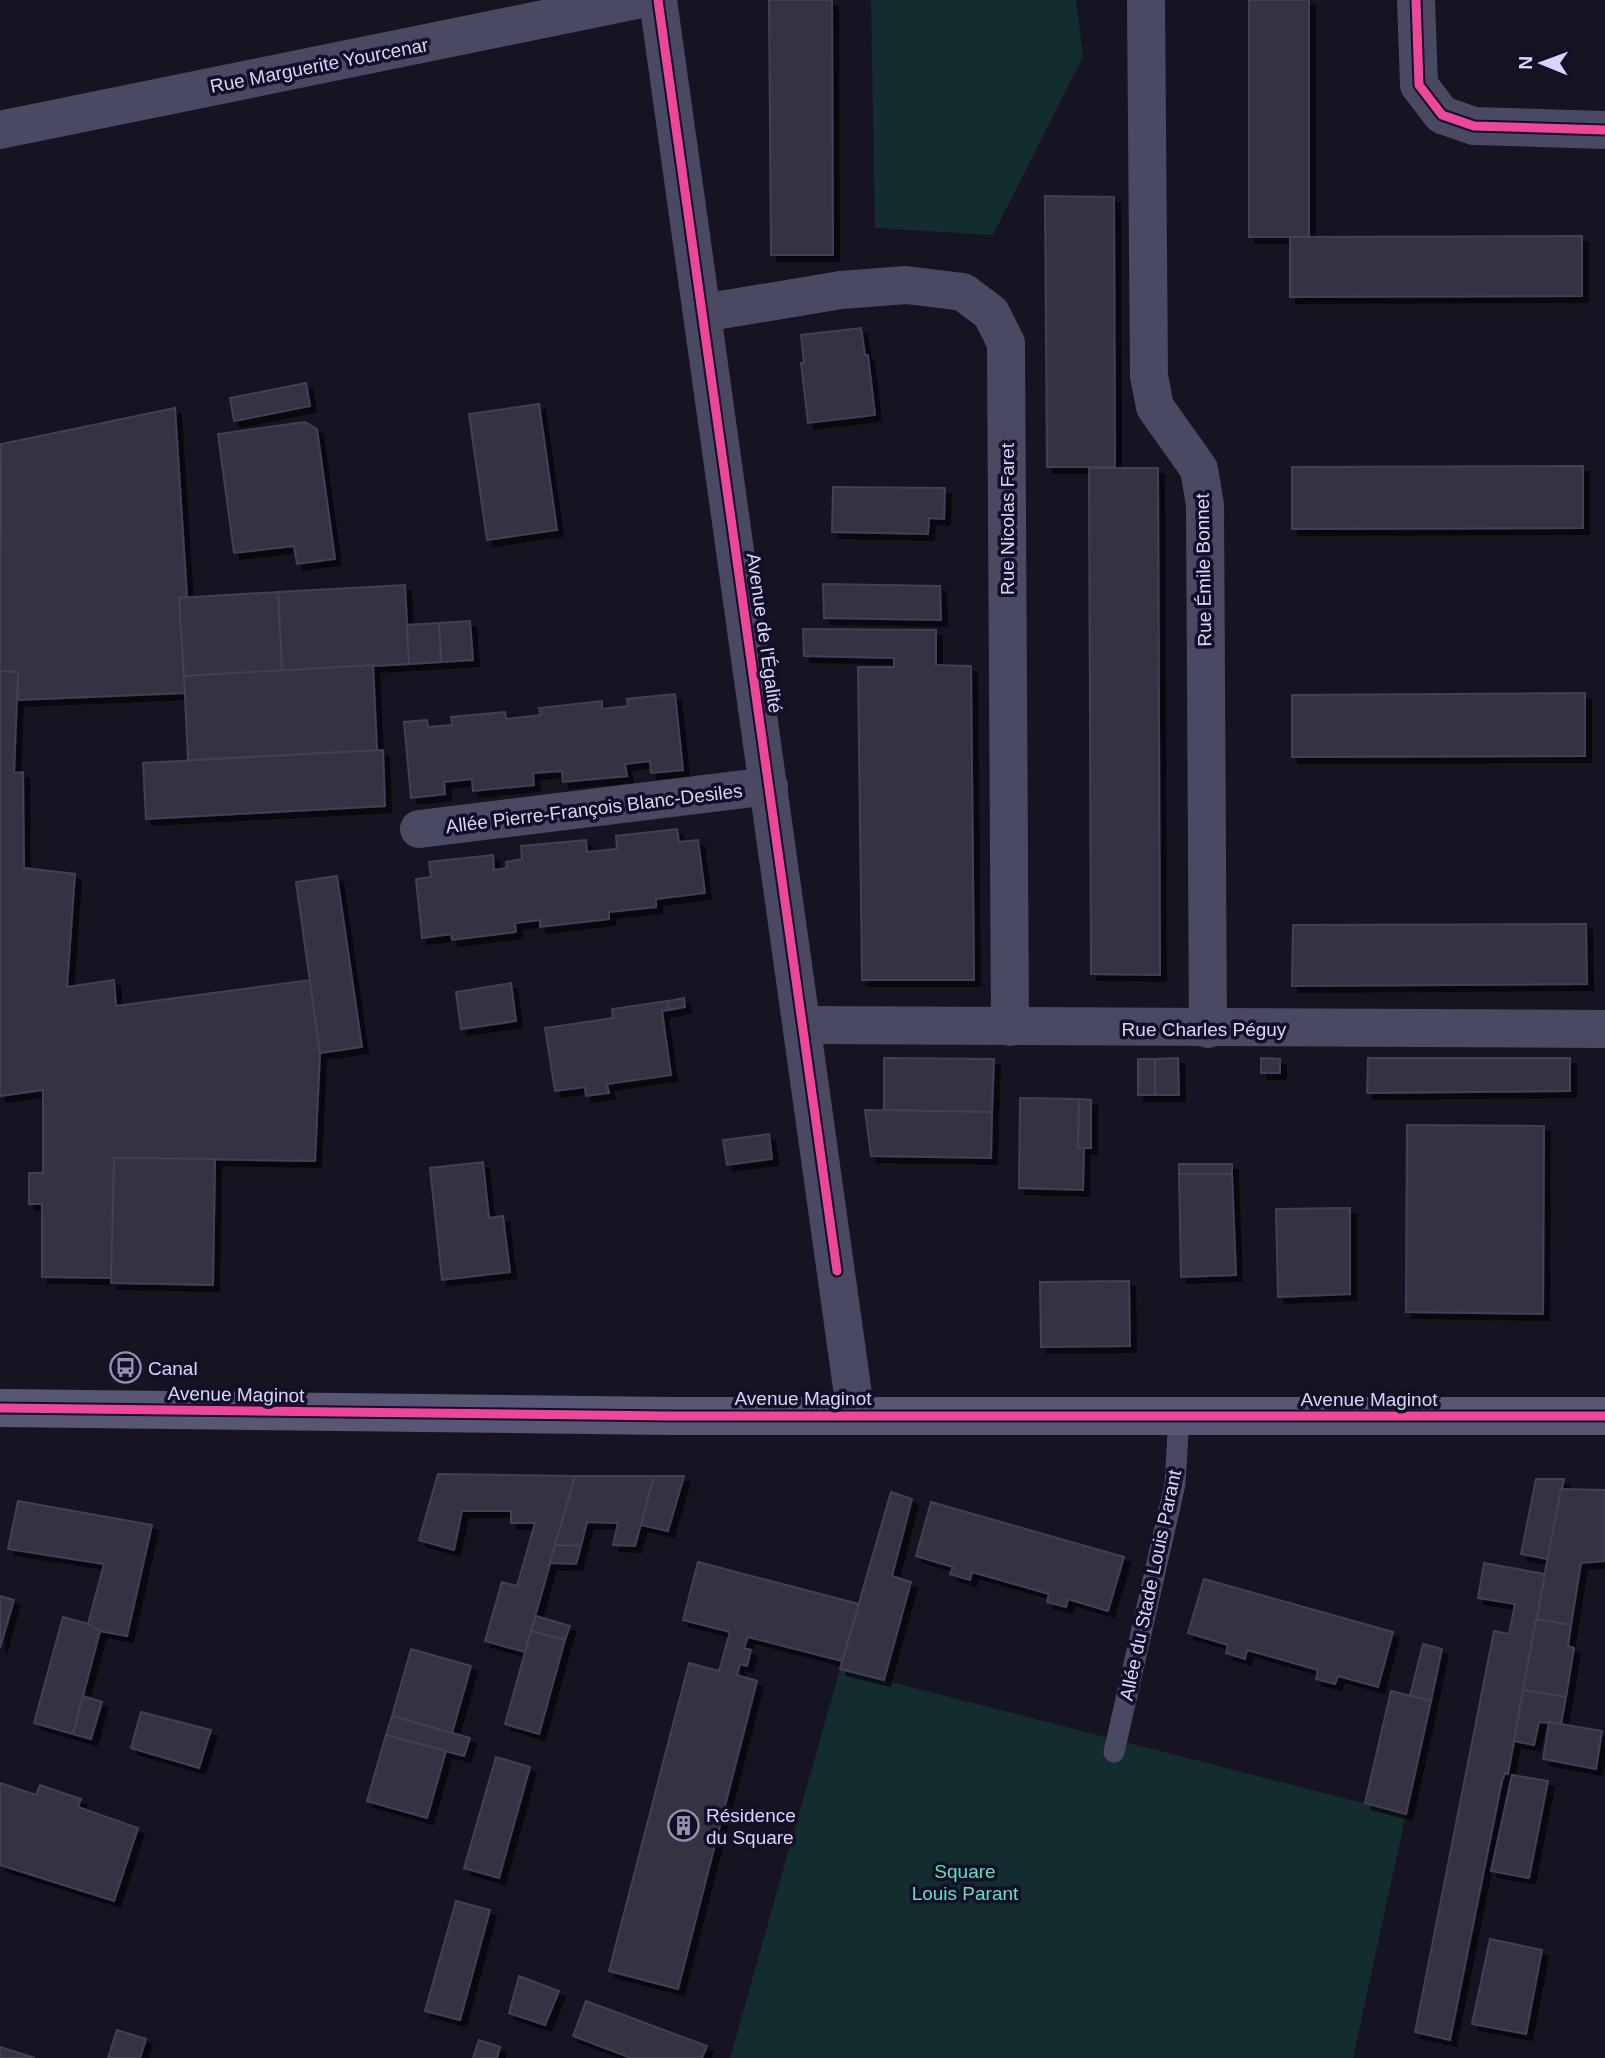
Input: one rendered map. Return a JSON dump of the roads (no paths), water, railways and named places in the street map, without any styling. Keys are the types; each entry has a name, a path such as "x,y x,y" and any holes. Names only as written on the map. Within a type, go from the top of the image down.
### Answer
{"main road":[{"name":"Avenue Maginot","path":"0,1408 856,1416 1605,1416"}],"street":[{"name":"Rue Marguerite Yourcenar","path":"0,130 637,0"},
{"name":"Avenue de l'Égalité","path":"659,0 856,1416"},
{"name":"Rue Émile Bonnet","path":"1146,0 1149,376 1154,407 1199,469 1205,505 1208,1029"},
{"path":"1416,0 1419,85 1442,115 1474,126 1605,130"},
{"name":"Rue Nicolas Faret","path":"703,313 842,290 906,285 963,292 991,313 1006,343 1010,1027"},
{"name":"Allée Pierre-François Blanc-Desiles","path":"419,829 769,786"},
{"name":"Rue Charles Péguy","path":"802,1025 1605,1029"}],"lane":[{"name":"Allée du Stade Louis Parant","path":"1114,1752 1175,1484 1179,1416"}],"place":[{"name":"Canal","path":"125,1368"},
{"name":"Résidence du Square","path":"683,1826"}],"park label":[{"name":"Square Louis Parant","path":"965,1882"}]}
